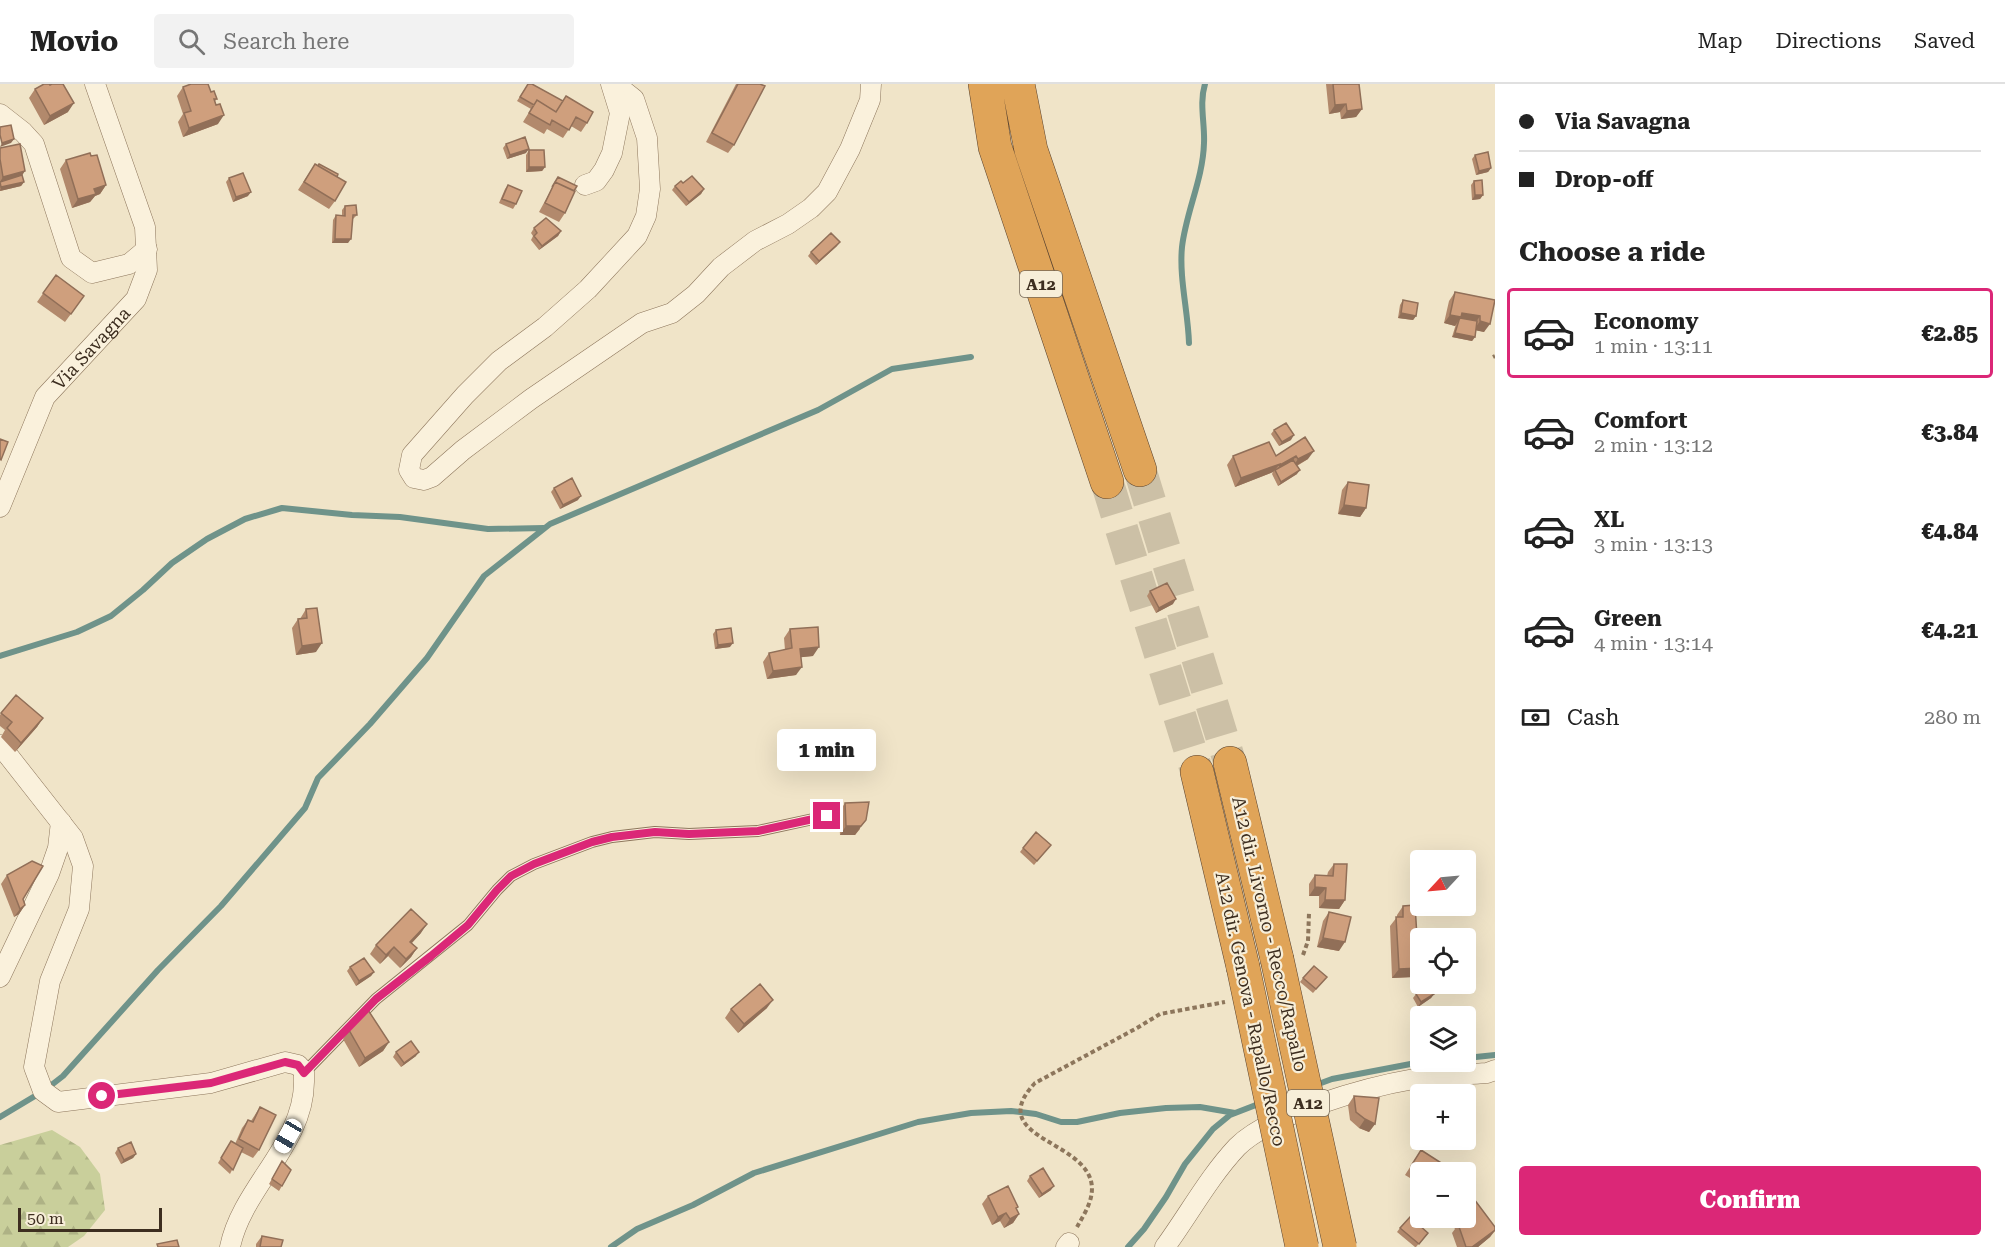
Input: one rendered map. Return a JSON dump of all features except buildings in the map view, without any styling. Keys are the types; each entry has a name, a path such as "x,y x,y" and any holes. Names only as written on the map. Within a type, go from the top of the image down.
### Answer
{"highway":[{"name":"A12","path":"985,84 996,147 1107,482"},
{"name":"A12","path":"1018,84 1031,150 1140,470"},
{"name":"A12 dir. Livorno - Recco/Rapallo","path":"1230,763 1289,959 1340,1247"},
{"name":"A12 dir. Genova - Rapallo/Recco","path":"1197,772 1243,967 1302,1247"}],"street":[{"name":"Via Savagna","path":"0,507 45,397 136,299 147,270 145,227 95,84"},
{"path":"613,84 634,99 647,138 650,189 646,216 636,236 588,289 545,327 499,361 465,395 412,455 409,470 414,478 424,480 432,477 463,450 531,399 642,323 672,313 696,294 721,267 755,241 788,224 811,208 827,192 850,150 870,100 871,84"},
{"path":"585,185 596,181 612,153 620,113 613,84"},
{"path":"0,114 34,144 71,258 93,273 129,264 147,249"},
{"path":"0,745 73,838 84,866 79,909 50,981 34,1067 43,1091 58,1102 211,1083 285,1062 298,1065 304,1073 304,1094 301,1107 288,1136 243,1214 230,1247"},
{"path":"0,977 49,874 58,848 61,822"},
{"path":"1165,1247 1220,1167 1239,1146 1256,1132 1298,1113 1352,1094 1415,1078 1486,1073 1495,1070"}],"lane":[{"path":"304,1073 376,999 468,925 511,876 534,864 612,837 655,832 689,834 758,831 827,816"}],"path":[{"path":"1289,959 1308,941 1309,913"},
{"path":"1067,1245 1091,1198 1092,1181 1087,1169 1075,1157 1032,1133 1024,1123 1020,1108 1025,1093 1035,1083 1160,1014 1235,1000"}],"green space":[{"path":"52,1130 80,1147 100,1174 105,1210 84,1236 68,1247 0,1247 0,1145"}],"waterway":[{"path":"1189,343 1182,247 1203,156 1202,99 1205,84"},
{"path":"0,1117 45,1090 63,1076 158,970 221,906 305,808 318,778 370,724 427,658 484,576 550,524 818,410 892,369 971,357"},
{"path":"0,656 77,632 111,616 172,563 207,539 245,519 282,508 400,517 488,529 544,528"},
{"path":"1476,1057 1495,1055"},
{"path":"1313,1086 1332,1079 1410,1064"},
{"path":"1128,1247 1144,1229 1185,1164 1213,1129 1230,1115 1261,1103"},
{"path":"611,1247 637,1229 693,1205 754,1173 918,1122 971,1113 1011,1111 1036,1114 1061,1122 1077,1122 1120,1113 1166,1108 1200,1107 1235,1113"}],"tunnel":[{"path":"1140,470 1230,763"},
{"path":"1107,482 1197,772"}],"route":[{"path":"102,1096 211,1083 285,1062 298,1065 304,1073 376,999 468,925 511,876 568,850 612,837 655,832 689,834 758,831 827,816"}]}
